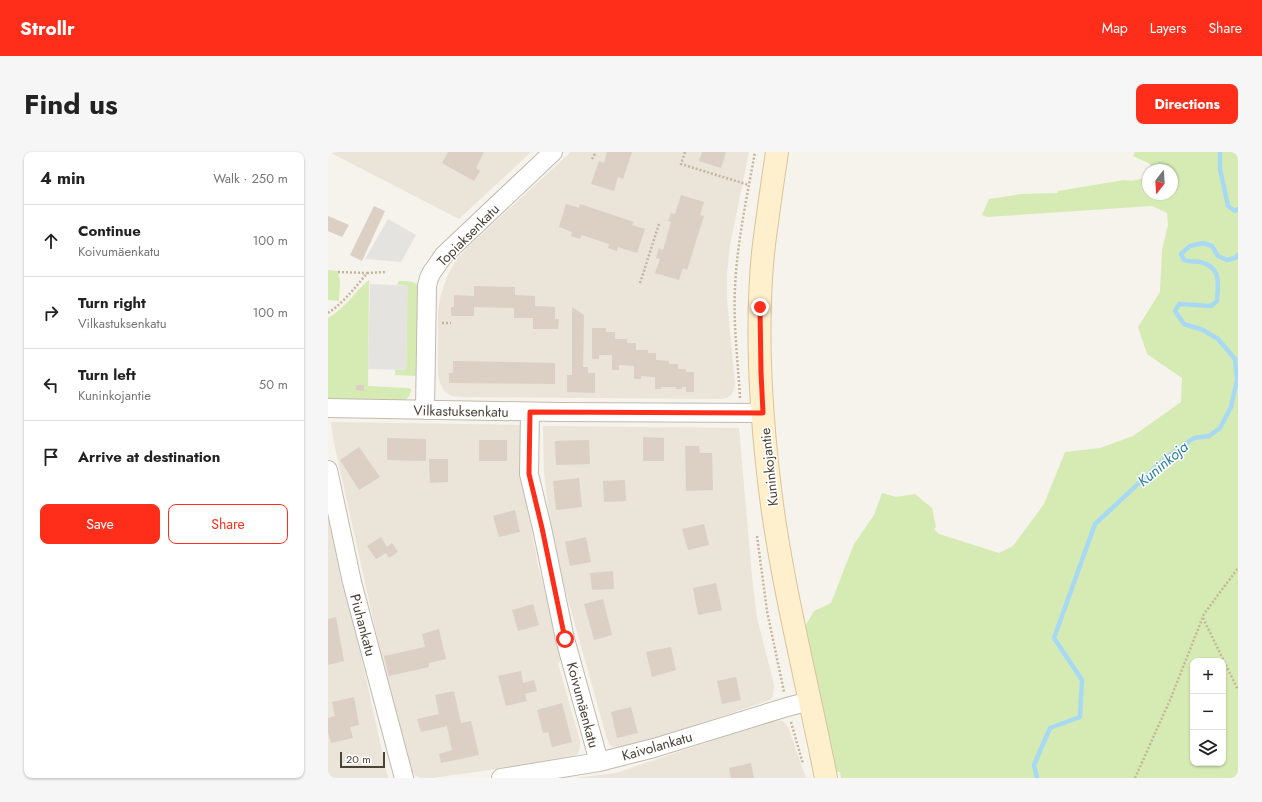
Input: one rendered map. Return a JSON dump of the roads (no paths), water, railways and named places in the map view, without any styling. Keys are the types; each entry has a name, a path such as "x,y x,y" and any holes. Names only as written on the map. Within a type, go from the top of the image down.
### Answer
{"main road":[{"name":"Kuninkojantie","path":"777,152 763,254 761,299 761,372 763,413 768,472 778,548 826,778"}],"street":[{"name":"Topiaksenkatu","path":"425,410 427,286 429,278 444,255 552,152"},
{"name":"Vilkastuksenkatu","path":"328,408 530,412 763,413"},
{"name":"Koivumäenkatu","path":"530,412 529,474 565,639 598,762"},
{"name":"Piuhankatu","path":"328,470 352,582 404,778"},
{"name":"Kaivolankatu","path":"501,778 598,762 654,748 810,701"}],"waterway":[{"name":"Kuninkoja","path":"1220,152 1220,169 1228,206 1235,211 1238,209"},
{"name":"Kuninkoja","path":"1037,778 1034,765 1050,728 1080,717 1082,680 1054,638 1095,524 1168,456 1194,438 1209,436 1220,428 1231,407 1237,380 1235,359 1218,339 1203,330 1184,324 1175,311 1179,304 1211,306 1217,301 1217,277 1212,268 1207,264 1184,260 1181,254 1190,246 1203,243 1212,246 1218,256 1227,260 1235,258 1238,255"}]}
